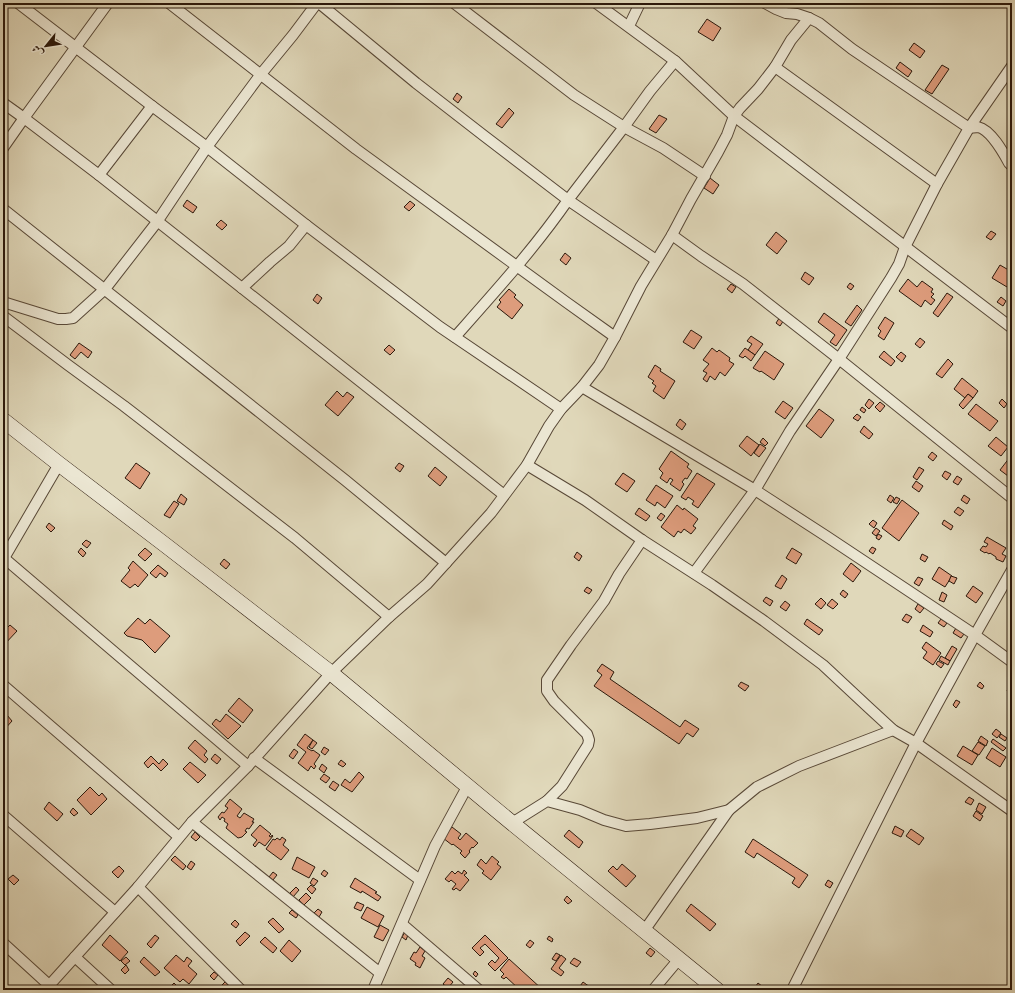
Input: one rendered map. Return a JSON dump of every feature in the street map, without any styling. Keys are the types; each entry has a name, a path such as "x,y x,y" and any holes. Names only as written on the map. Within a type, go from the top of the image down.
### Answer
{"street":[{"path":"18,3 440,327 562,409"},
{"path":"3,148 108,3"},
{"path":"169,3 356,149 615,337"},
{"path":"3,302 66,319 73,318 105,289 157,222 207,147 261,74 318,3 416,83 568,200 656,260"},
{"path":"454,3 574,95 624,127 663,148 705,176"},
{"path":"596,3 675,60 734,116 1012,328"},
{"path":"629,26 640,3"},
{"path":"765,3 786,13 797,14 819,23 852,49 969,128 977,127 985,131 996,142 1012,166"},
{"path":"3,943 47,988 138,887 192,822 250,762 331,673 389,617 427,584 491,512 527,465 549,426 599,365 656,260 705,176 727,135 734,116 775,67 791,40 809,18"},
{"path":"455,337 517,267 551,225 568,200 675,60"},
{"path":"694,573 755,490 790,431 839,359 891,278 937,184 969,128 1012,66"},
{"path":"775,67 937,184"},
{"path":"3,103 99,175 504,495"},
{"path":"99,175 152,106"},
{"path":"3,209 345,480 446,563"},
{"path":"242,288 288,246 306,225"},
{"path":"672,234 701,256 743,284 1012,498"},
{"path":"3,316 124,406 288,533 389,617"},
{"path":"582,387 755,490 974,635 1012,662"},
{"path":"3,420 331,673 512,824 717,990"},
{"path":"59,464 4,559 250,762 420,880"},
{"path":"527,465 585,500 642,540 694,573 764,621 823,665 894,730 916,743 1012,812"},
{"path":"512,824 547,801 562,786 588,745 589,740 587,734 554,701 547,691 547,680 571,645 604,602 642,540"},
{"path":"792,990 916,743 974,635 1012,570"},
{"path":"3,685 179,837"},
{"path":"644,931 729,810 757,787 799,766 894,730"},
{"path":"373,990 435,846 467,787"},
{"path":"547,801 580,810 604,820 626,826 698,818 729,810"},
{"path":"3,815 115,912"},
{"path":"192,822 380,973"},
{"path":"138,887 241,990"},
{"path":"402,924 479,990"},
{"path":"75,957 111,990"},
{"path":"653,990 679,959"}],"building":[{"path":"707,19 721,28 713,41 698,32"},
{"path":"914,43 925,51 920,58 909,50"},
{"path":"900,62 912,71 908,77 896,68"},
{"path":"942,65 949,69 932,94 925,90"},
{"path":"457,93 462,97 458,103 453,99"},
{"path":"509,108 514,113 502,128 496,124"},
{"path":"659,115 667,119 656,133 649,129"},
{"path":"710,178 719,185 713,194 704,188"},
{"path":"187,200 197,207 193,213 183,206"},
{"path":"410,201 415,205 409,211 404,207"},
{"path":"221,220 227,225 222,230 216,225"},
{"path":"991,231 996,234 991,240 986,237"},
{"path":"776,232 787,241 777,254 766,245"},
{"path":"565,253 571,258 566,265 560,260"},
{"path":"1000,265 1012,272 1012,290 992,278"},
{"path":"805,272 814,278 809,285 801,279"},
{"path":"908,279 917,287 922,281 933,289 931,292 934,294 931,297 935,300 931,305 925,300 921,307 899,291"},
{"path":"850,283 854,286 851,290 847,287"},
{"path":"731,284 736,287 732,293 727,289"},
{"path":"509,289 516,295 514,297 523,305 512,319 497,307 501,302 499,300"},
{"path":"947,293 953,297 938,317 933,313"},
{"path":"317,294 322,298 318,304 313,300"},
{"path":"1001,297 1006,301 1003,306 997,302"},
{"path":"857,305 862,310 851,326 845,322"},
{"path":"824,313 847,330 836,346 830,342 835,335 818,322"},
{"path":"780,317 784,320 780,326 776,323"},
{"path":"885,317 894,323 884,340 878,336 881,331 878,328"},
{"path":"691,330 702,337 694,349 683,342"},
{"path":"751,336 763,344 755,355 748,350 752,344 747,341"},
{"path":"920,338 925,342 920,348 915,344"},
{"path":"79,343 92,352 88,358 81,352 75,359 70,355"},
{"path":"389,345 395,350 390,355 384,350"},
{"path":"712,348 717,352 719,350 730,358 729,361 734,364 725,376 720,372 715,380 710,376 707,382 703,379 707,373 703,371 709,364 703,360"},
{"path":"745,348 755,355 751,361 745,356 743,358 739,356"},
{"path":"765,351 784,364 774,380 761,371 760,372 753,368"},
{"path":"884,351 895,361 891,366 879,357"},
{"path":"901,352 906,356 902,362 896,357"},
{"path":"948,359 953,364 942,378 936,374"},
{"path":"655,365 661,369 660,371 675,381 664,399 653,391 656,386 652,383 654,381 648,377"},
{"path":"962,378 978,391 973,398 968,394 965,398 954,389"},
{"path":"337,391 343,397 347,392 354,397 338,416 325,405"},
{"path":"968,394 973,398 963,409 959,405"},
{"path":"869,399 874,403 869,409 865,405"},
{"path":"1002,399 1007,404 1004,408 999,403"},
{"path":"783,401 793,408 785,419 775,412"},
{"path":"880,402 885,406 880,412 875,407"},
{"path":"976,404 998,421 990,431 968,414"},
{"path":"862,407 866,410 864,413 860,410"},
{"path":"819,409 834,420 821,438 806,426"},
{"path":"857,414 861,417 858,421 853,418"},
{"path":"680,419 686,424 682,430 676,425"},
{"path":"864,426 873,434 869,439 860,432"},
{"path":"747,436 759,445 751,456 739,446"},
{"path":"996,437 1008,447 1001,456 988,446"},
{"path":"763,438 768,443 765,446 760,442"},
{"path":"760,444 766,448 759,457 754,453"},
{"path":"671,451 689,464 687,467 692,471 687,479 685,478 682,482 684,484 680,491 670,484 673,480 670,478 667,483 660,478 663,473 659,469"},
{"path":"932,452 937,456 933,461 928,457"},
{"path":"1010,457 1012,459 1012,479 1000,470"},
{"path":"136,463 150,473 140,489 125,478"},
{"path":"399,463 404,466 400,472 395,468"},
{"path":"435,467 447,477 440,486 428,476"},
{"path":"919,467 924,470 917,480 913,477"},
{"path":"945,471 951,474 947,480 942,476"},
{"path":"623,473 635,481 627,492 615,484"},
{"path":"697,473 715,484 698,508 692,504 694,501 688,497 686,500 681,497"},
{"path":"957,476 962,479 958,485 953,482"},
{"path":"916,481 923,486 919,492 912,487"},
{"path":"656,485 673,496 665,508 657,502 655,506 646,500"},
{"path":"181,494 187,499 184,505 177,501"},
{"path":"890,495 894,498 891,503 887,500"},
{"path":"964,495 970,499 967,504 961,500"},
{"path":"896,497 900,499 897,504 893,502"},
{"path":"902,500 919,513 899,541 882,528"},
{"path":"174,501 179,504 170,518 164,515"},
{"path":"677,505 683,510 684,508 698,519 693,526 696,528 691,534 684,529 681,533 678,531 674,537 661,527"},
{"path":"958,507 964,511 960,516 954,512"},
{"path":"639,508 650,516 646,521 635,514"},
{"path":"661,513 665,516 661,521 657,518"},
{"path":"873,520 877,523 874,528 869,524"},
{"path":"944,520 953,526 951,530 942,524"},
{"path":"49,523 55,528 51,532 46,527"},
{"path":"876,528 880,531 876,536 872,533"},
{"path":"878,534 882,536 879,540 876,538"},
{"path":"987,537 1006,548 1002,554 1006,556 1003,562 996,559 996,557 990,553 985,553 980,550 983,546 986,547 988,544 984,542"},
{"path":"86,540 91,543 87,548 82,544"},
{"path":"872,547 876,549 873,554 869,551"},
{"path":"81,548 86,553 83,557 78,552"},
{"path":"145,548 152,554 145,561 138,555"},
{"path":"792,548 802,554 796,564 786,558"},
{"path":"577,552 582,556 579,561 574,557"},
{"path":"922,554 928,557 925,562 920,559"},
{"path":"224,559 230,564 226,569 220,564"},
{"path":"133,561 148,575 138,587 135,584 130,588 121,581 130,570 128,568"},
{"path":"851,563 861,571 853,582 843,574"},
{"path":"158,565 168,573 165,577 160,573 156,578 150,573"},
{"path":"939,567 952,576 945,587 932,579"},
{"path":"782,575 787,579 781,589 775,586"},
{"path":"951,576 957,578 954,584 949,581"},
{"path":"918,577 923,579 919,586 914,583"},
{"path":"973,586 983,593 976,603 966,596"},
{"path":"587,587 592,590 589,594 584,591"},
{"path":"843,590 848,594 845,598 840,594"},
{"path":"942,592 947,595 944,602 939,600"},
{"path":"766,597 773,601 770,606 763,601"},
{"path":"821,598 826,603 821,609 815,604"},
{"path":"832,599 838,604 833,609 827,605"},
{"path":"785,601 790,605 786,611 780,607"},
{"path":"918,604 924,608 920,613 915,609"},
{"path":"906,614 912,617 908,623 902,620"},
{"path":"138,618 145,624 150,619 170,636 155,653 142,640 127,636 124,633"},
{"path":"807,619 823,630 819,635 804,624"},
{"path":"941,619 947,623 944,627 938,623"},
{"path":"10,625 17,631 3,646 3,630 4,631"},
{"path":"923,625 933,632 930,637 920,631"},
{"path":"956,628 964,634 961,638 953,633"},
{"path":"926,642 941,653 933,665 923,658 927,652 922,648"},
{"path":"952,646 957,649 950,661 945,658"},
{"path":"941,656 950,661 948,665 939,660"},
{"path":"938,661 944,664 941,668 936,664"},
{"path":"602,664 614,672 610,679 680,727 685,720 699,729 693,737 687,733 679,744 594,686 602,675 597,671"},
{"path":"741,682 749,686 745,691 738,686"},
{"path":"980,682 984,686 982,689 977,686"},
{"path":"1010,685 1012,686 1012,694 1007,691"},
{"path":"239,698 253,710 243,723 228,711"},
{"path":"956,700 960,702 956,708 953,705"},
{"path":"226,714 241,726 228,739 212,724 216,719 220,722"},
{"path":"7,715 12,721 3,731 3,719"},
{"path":"996,729 1001,733 997,738 992,734"},
{"path":"305,734 313,740 307,748 320,755 314,764 316,766 314,769 311,766 308,771 298,763 306,752 297,745"},
{"path":"1001,734 1007,738 1005,741 999,737"},
{"path":"981,736 988,741 986,746 978,741"},
{"path":"993,739 1006,748 1003,751 991,742"},
{"path":"195,740 207,751 204,755 208,759 205,763 188,748"},
{"path":"313,740 317,743 312,749 309,747"},
{"path":"978,742 985,746 979,755 972,751"},
{"path":"963,746 978,755 972,765 957,756"},
{"path":"324,747 329,750 325,755 321,752"},
{"path":"992,748 1006,757 1000,767 986,758"},
{"path":"294,749 298,752 293,759 289,756"},
{"path":"215,754 221,759 217,764 211,759"},
{"path":"151,756 159,764 163,759 168,764 161,771 153,763 148,768 144,763"},
{"path":"341,760 346,764 343,767 338,764"},
{"path":"190,762 206,775 198,783 183,769"},
{"path":"322,764 327,768 324,773 319,769"},
{"path":"359,772 364,777 352,792 341,785 345,779 350,783"},
{"path":"324,774 330,778 326,783 320,779"},
{"path":"1012,775 1012,784 1008,781"},
{"path":"333,781 339,785 335,791 329,787"},
{"path":"90,787 99,796 102,793 107,799 91,815 77,800"},
{"path":"969,797 974,800 971,805 965,802"},
{"path":"230,799 242,809 237,816 240,818 244,813 254,819 252,822 254,822 249,829 247,828 245,831 247,832 242,837 238,838 226,828 228,824 224,821 225,819 222,817 220,820 218,817 228,808 225,806"},
{"path":"49,802 63,814 57,821 44,809"},
{"path":"979,803 986,807 982,814 976,810"},
{"path":"73,808 78,813 74,816 70,812"},
{"path":"976,811 983,816 980,821 973,816"},
{"path":"260,825 271,834 269,836 273,836 265,846 259,842 255,847 253,845 257,840 251,835"},
{"path":"895,826 904,831 901,837 892,833"},
{"path":"452,827 461,834 458,838 460,840 466,833 478,843 473,848 472,847 465,858 460,853 462,851 443,838"},
{"path":"911,829 924,838 919,845 906,836"},
{"path":"569,830 583,842 579,848 564,836"},
{"path":"195,832 200,837 196,841 191,837"},
{"path":"282,837 286,840 283,845 289,850 281,860 266,849 273,839 275,840 277,838 280,840"},
{"path":"753,839 808,875 799,888 792,883 795,878 757,853 754,858 745,852"},
{"path":"175,856 186,866 183,870 171,860"},
{"path":"492,856 499,862 497,864 501,867 491,880 482,873 484,871 477,865 481,859 486,864"},
{"path":"297,857 315,867 309,878 292,869"},
{"path":"191,861 195,864 191,870 187,867"},
{"path":"622,864 636,876 626,887 608,871 613,866 617,870"},
{"path":"119,866 124,871 118,878 112,872"},
{"path":"324,870 328,873 325,877 321,874"},
{"path":"464,870 467,873 464,875 469,880 460,891 456,888 454,890 452,889 456,884 451,880 449,882 445,879 452,871 455,874 458,871 462,874"},
{"path":"273,872 277,875 273,880 269,877"},
{"path":"13,875 19,880 14,885 8,879"},
{"path":"313,878 318,881 314,886 310,883"},
{"path":"355,878 377,892 375,893 381,897 378,901 362,891 361,893 350,887"},
{"path":"828,880 833,883 830,888 825,885"},
{"path":"311,885 316,889 312,894 307,889"},
{"path":"296,887 299,890 293,897 290,893"},
{"path":"306,893 311,898 304,905 299,900"},
{"path":"567,896 572,901 568,904 564,900"},
{"path":"357,902 364,905 361,911 354,908"},
{"path":"691,904 716,924 710,931 686,911"},
{"path":"367,907 384,916 378,927 361,918"},
{"path":"318,909 322,912 319,917 314,913"},
{"path":"292,910 298,915 296,918 289,913"},
{"path":"273,918 284,929 279,933 268,922"},
{"path":"235,920 239,924 236,928 231,924"},
{"path":"380,925 389,930 383,941 374,937"},
{"path":"245,932 250,936 240,946 236,941"},
{"path":"405,932 408,935 406,940 402,937"},
{"path":"110,935 128,952 120,961 102,945"},
{"path":"155,935 159,938 151,948 147,944"},
{"path":"485,935 508,958 495,971 488,964 492,960 495,963 499,958 485,944 480,948 484,952 480,956 472,948"},
{"path":"549,936 553,939 552,942 547,939"},
{"path":"265,937 277,948 273,953 260,942"},
{"path":"289,940 301,951 292,962 280,951"},
{"path":"530,940 534,943 530,948 526,945"},
{"path":"420,947 425,951 422,956 425,958 420,968 410,959 414,952 416,953"},
{"path":"650,948 655,952 651,957 646,953"},
{"path":"556,953 560,955 556,961 552,959"},
{"path":"176,955 184,962 187,957 192,961 188,966 197,974 189,984 183,979 180,982 164,968"},
{"path":"561,955 566,959 559,968 564,972 561,976 551,969"},
{"path":"126,957 130,961 125,965 121,961"},
{"path":"144,957 160,972 155,976 140,962"},
{"path":"574,958 581,962 577,967 570,963"},
{"path":"509,959 543,990 520,990 506,977 504,979 501,977 504,974 500,970"},
{"path":"126,965 129,970 125,974 121,970"},
{"path":"475,971 478,974 476,977 473,974"},
{"path":"214,972 218,975 214,980 210,976"},
{"path":"448,978 453,982 448,988 443,984"},
{"path":"225,982 230,987 227,990 223,990 220,987"},
{"path":"583,982 590,987 587,990 578,989"},
{"path":"174,983 176,985 173,989 171,986"},
{"path":"758,983 763,987 761,990 753,990"},
{"path":"771,986 776,988 776,990 769,990"}]}
